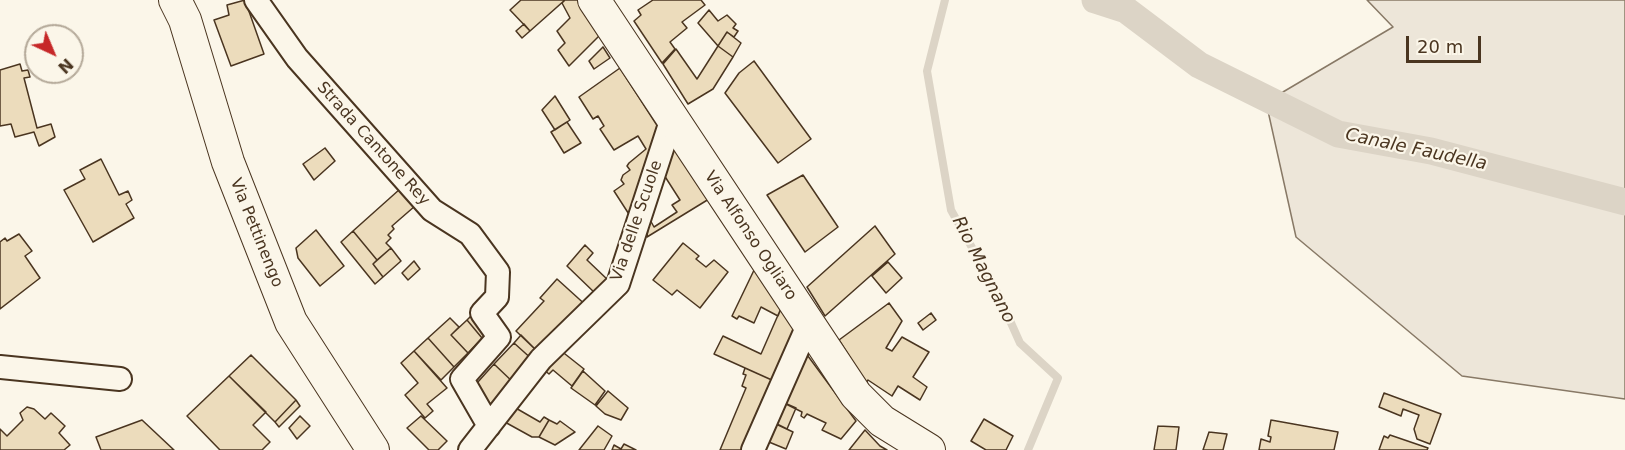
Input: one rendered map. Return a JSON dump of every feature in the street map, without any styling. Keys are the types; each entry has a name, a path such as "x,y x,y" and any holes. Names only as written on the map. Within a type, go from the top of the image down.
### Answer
{"main road":[{"name":"Via Pettinengo","path":"175,0 185,20 228,162 291,322 373,450"},
{"name":"Via Alfonso Ogliaro","path":"594,0 856,395 882,421 929,450"}],"street":[{"name":"Strada Cantone Rey","path":"256,0 297,58 432,210 470,234 498,272 496,297 482,313 499,337 462,379 489,426"},
{"name":"Via delle Scuole","path":"470,450 541,359 618,284 672,118"},
{"path":"753,450 809,323"},
{"path":"0,367 120,379"}],"shaded area":[{"path":"1367,0 1625,0 1625,399 1462,376 1296,237 1266,102 1393,27"}],"building":[{"path":"245,0 264,54 231,66 214,20 229,15 227,5"},
{"path":"521,0 565,0 530,31 510,10"},
{"path":"565,0 582,0 601,34 569,66 558,50 565,43 557,31 570,18 562,3"},
{"path":"653,0 701,0 705,5 682,22 687,28 670,42 675,49 662,63 634,21 641,15 638,10"},
{"path":"709,10 718,21 727,15 736,24 733,28 738,31 734,37 727,32 718,46 698,23"},
{"path":"524,24 530,31 522,38 516,31"},
{"path":"727,32 741,43 733,57 718,46"},
{"path":"718,46 733,57 713,89 688,104 663,64 676,49 697,79"},
{"path":"603,47 610,58 594,69 589,61"},
{"path":"754,61 811,139 778,163 725,93 739,73"},
{"path":"20,64 22,71 24,71 24,84 37,128 51,124 55,137 39,146 34,132 15,137 11,124 0,126 0,70"},
{"path":"620,68 660,130 634,222 614,191 624,184 621,180 623,175 630,170 627,166 629,163 646,149 638,136 614,150 600,129 604,126 598,116 593,119 579,97"},
{"path":"555,96 570,120 555,130 542,110"},
{"path":"567,122 581,143 564,153 551,132"},
{"path":"676,146 709,199 647,237 649,218 654,227 677,212 672,205 680,200 664,175 663,160"},
{"path":"325,148 335,161 314,180 303,164"},
{"path":"101,159 119,195 128,191 132,200 126,204 134,218 93,242 64,190 85,179 80,170"},
{"path":"803,175 838,227 805,252 767,195"},
{"path":"400,189 415,206 392,226 394,229 388,235 391,238 386,243 391,248 377,260 353,231"},
{"path":"875,226 895,254 825,316 807,287"},
{"path":"316,230 344,266 320,286 298,258 296,248"},
{"path":"353,231 377,260 373,264 383,277 375,284 341,242"},
{"path":"19,234 32,251 25,256 40,278 0,309 0,242"},
{"path":"683,243 699,256 696,259 706,267 714,260 728,272 700,308 677,290 672,295 653,280"},
{"path":"585,245 593,253 587,260 609,281 597,295 567,266"},
{"path":"391,248 401,261 383,277 373,264"},
{"path":"414,261 420,269 408,280 402,273"},
{"path":"888,262 902,278 886,293 872,276"},
{"path":"756,266 782,306 778,316 761,307 754,323 739,316 737,319 732,316"},
{"path":"557,279 589,308 539,353 516,331 544,301 540,298"},
{"path":"889,303 902,321 886,348 892,351 902,337 929,352 913,377 927,387 920,400 898,386 892,396 868,380 866,383 839,340"},
{"path":"782,306 798,332 774,381 714,354 723,336 761,354"},
{"path":"474,313 490,331 482,338 467,320"},
{"path":"931,313 936,320 923,330 918,323"},
{"path":"450,318 459,327 451,335 468,353 454,367 428,338"},
{"path":"467,320 482,338 468,353 451,335"},
{"path":"521,335 539,353 534,361 514,343"},
{"path":"428,338 454,367 441,380 414,351"},
{"path":"514,343 534,361 516,385 494,364"},
{"path":"560,350 584,369 572,386 553,370 549,374 544,370"},
{"path":"414,351 447,388 427,404 433,411 425,418 405,395 418,383 401,363"},
{"path":"805,352 856,421 841,439 822,430 826,423 807,414 804,418 801,416 802,412 780,401"},
{"path":"251,355 296,400 275,422 229,376"},
{"path":"494,364 516,385 494,414 477,383"},
{"path":"745,368 774,381 745,450 720,450 746,388 742,386 746,375 743,374"},
{"path":"583,371 605,391 595,405 571,388"},
{"path":"229,376 266,412 253,425 270,442 262,450 220,450 187,416"},
{"path":"608,391 628,408 621,420 605,414 596,406"},
{"path":"1384,393 1441,414 1430,444 1417,439 1414,429 1419,415 1403,409 1401,416 1379,407"},
{"path":"296,400 300,406 279,427 275,422"},
{"path":"780,401 796,408 787,429 771,421"},
{"path":"27,407 34,409 45,419 51,413 65,426 59,433 70,445 64,450 0,450 0,429 7,436 23,420 20,413"},
{"path":"514,407 540,422 544,417 549,420 539,437 532,437 503,421"},
{"path":"300,416 310,426 297,439 289,428"},
{"path":"421,416 447,441 438,450 429,450 407,428"},
{"path":"984,419 1013,436 1006,450 986,450 971,441"},
{"path":"142,420 174,450 101,450 96,437"},
{"path":"549,420 557,424 560,421 575,432 555,445 539,437"},
{"path":"1271,420 1338,432 1334,450 1259,450 1261,439 1270,442 1271,437 1268,436"},
{"path":"776,424 793,432 786,449 764,440"},
{"path":"598,426 612,436 604,450 579,450"},
{"path":"1158,426 1179,427 1176,450 1154,450"},
{"path":"865,430 880,446 887,450 849,450"},
{"path":"1209,432 1227,434 1223,450 1203,450"},
{"path":"1390,435 1428,448 1427,450 1379,450 1384,436 1388,438"},
{"path":"624,444 636,450 612,450 614,445 621,449"}],"waterway":[{"name":"Rio Magnano","path":"945,0 927,71 951,210 999,296 1020,343 1058,378 1028,450"},
{"name":"Canale Faudella","path":"1095,0 1126,10 1199,65 1338,134 1431,151 1625,202"}]}
